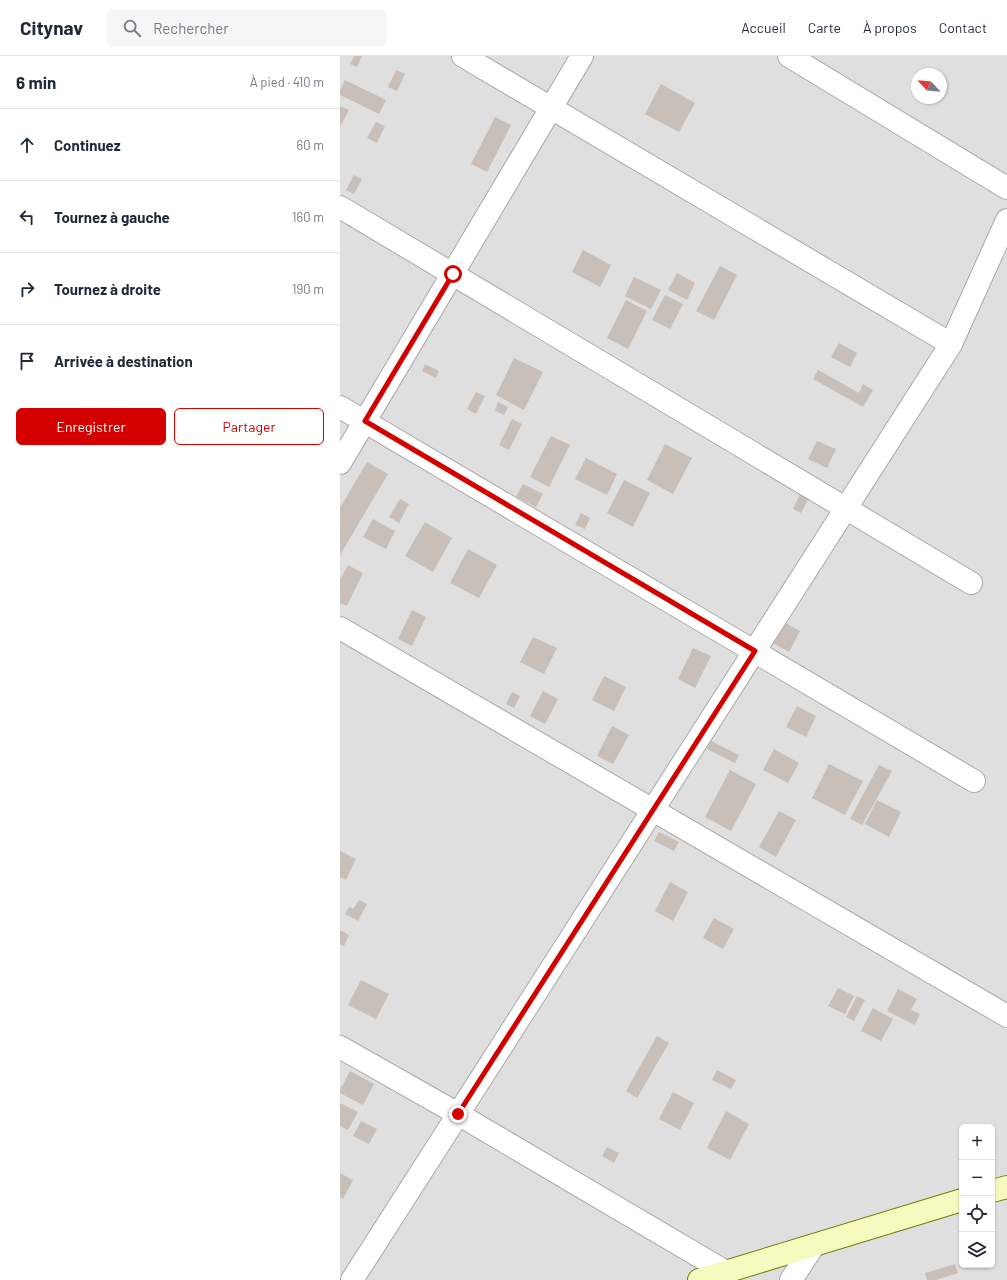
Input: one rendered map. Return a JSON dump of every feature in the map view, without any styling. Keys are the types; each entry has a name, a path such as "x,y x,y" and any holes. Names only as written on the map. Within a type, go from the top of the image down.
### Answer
{"street":[{"path":"464,56 951,344"},
{"path":"340,463 582,56"},
{"path":"788,56 1007,188"},
{"path":"340,206 972,583"},
{"path":"352,1280 951,344 1007,220"},
{"path":"340,406 974,780"},
{"path":"340,628 1007,1016"},
{"path":"340,1047 458,1114 726,1272"},
{"path":"995,1190 1007,1187"},
{"path":"699,1280 959,1201"},
{"path":"791,1280 814,1245"}],"shaded area":[{"path":"340,56 1007,56 1007,1280 340,1280"}],"building":[{"path":"354,56 362,56 357,67 350,64"},
{"path":"396,70 405,74 397,91 388,87"},
{"path":"345,80 386,100 379,114 340,95 340,91"},
{"path":"661,84 695,103 679,132 645,114"},
{"path":"340,106 349,110 340,127"},
{"path":"495,117 511,125 487,172 471,164"},
{"path":"376,122 385,126 377,143 367,138"},
{"path":"354,175 362,179 354,194 346,190"},
{"path":"583,250 611,265 600,287 572,272"},
{"path":"720,266 737,275 714,320 696,311"},
{"path":"677,273 695,283 687,300 668,290"},
{"path":"634,277 661,290 651,309 625,296"},
{"path":"665,295 683,304 670,329 652,320"},
{"path":"626,300 647,311 628,349 607,338"},
{"path":"839,343 857,353 850,367 831,357"},
{"path":"514,358 543,372 524,410 496,395"},
{"path":"425,364 439,371 436,378 422,371"},
{"path":"818,370 859,393 863,384 873,390 863,407 813,379"},
{"path":"476,392 485,396 476,414 467,409"},
{"path":"498,402 508,407 504,415 495,411"},
{"path":"512,419 522,424 509,450 499,445"},
{"path":"551,436 570,445 549,487 530,477"},
{"path":"817,441 836,449 827,468 808,459"},
{"path":"665,444 692,458 673,494 647,480"},
{"path":"586,458 617,474 607,495 575,479"},
{"path":"367,462 388,474 340,555 340,508"},
{"path":"624,480 650,493 633,527 607,513"},
{"path":"523,484 543,494 536,507 516,497"},
{"path":"800,494 809,498 801,513 793,509"},
{"path":"400,499 409,504 399,523 389,517"},
{"path":"581,513 590,518 585,529 575,525"},
{"path":"373,519 395,531 386,549 363,537"},
{"path":"425,522 452,538 433,572 405,556"},
{"path":"468,549 497,565 479,598 450,583"},
{"path":"348,565 363,573 347,606 340,603 340,580"},
{"path":"412,610 426,617 412,646 398,639"},
{"path":"780,620 800,631 789,652 769,641"},
{"path":"533,637 557,648 544,674 520,662"},
{"path":"693,648 711,656 695,688 678,679"},
{"path":"604,676 626,687 614,711 592,700"},
{"path":"543,691 558,699 545,724 530,716"},
{"path":"512,692 520,696 514,708 506,704"},
{"path":"797,706 816,716 806,737 786,727"},
{"path":"612,726 629,735 613,764 597,756"},
{"path":"711,741 739,755 735,763 707,749"},
{"path":"774,749 799,763 788,783 763,770"},
{"path":"829,764 863,781 845,815 812,798"},
{"path":"879,765 892,771 862,825 850,819"},
{"path":"730,770 756,784 731,831 705,817"},
{"path":"877,800 901,812 889,837 865,824"},
{"path":"779,811 796,820 776,857 759,847"},
{"path":"659,832 679,842 674,851 654,841"},
{"path":"340,851 356,859 346,880 340,877"},
{"path":"670,882 688,892 673,921 655,911"},
{"path":"359,900 367,904 358,921 345,914 349,907 353,909"},
{"path":"714,918 734,929 723,949 703,938"},
{"path":"340,930 349,935 344,946 340,945"},
{"path":"361,980 389,994 376,1019 348,1005"},
{"path":"838,988 854,996 845,1014 828,1006"},
{"path":"898,989 917,999 911,1010 920,1014 915,1025 887,1011"},
{"path":"857,996 865,1000 854,1021 846,1017"},
{"path":"873,1008 893,1019 881,1041 861,1031"},
{"path":"657,1036 669,1043 637,1098 626,1091"},
{"path":"717,1070 736,1080 731,1089 712,1080"},
{"path":"350,1071 374,1084 363,1105 340,1093 340,1090"},
{"path":"673,1092 694,1103 680,1130 659,1119"},
{"path":"340,1103 358,1112 348,1130 340,1126"},
{"path":"726,1111 749,1124 730,1160 707,1148"},
{"path":"361,1121 377,1129 369,1144 353,1136"},
{"path":"607,1147 619,1153 614,1163 602,1156"},
{"path":"340,1173 353,1180 343,1199 340,1197"},
{"path":"955,1264 958,1273 936,1280 927,1280 925,1273"}],"route":[{"path":"453,274 365,421 755,651 458,1114"}]}
